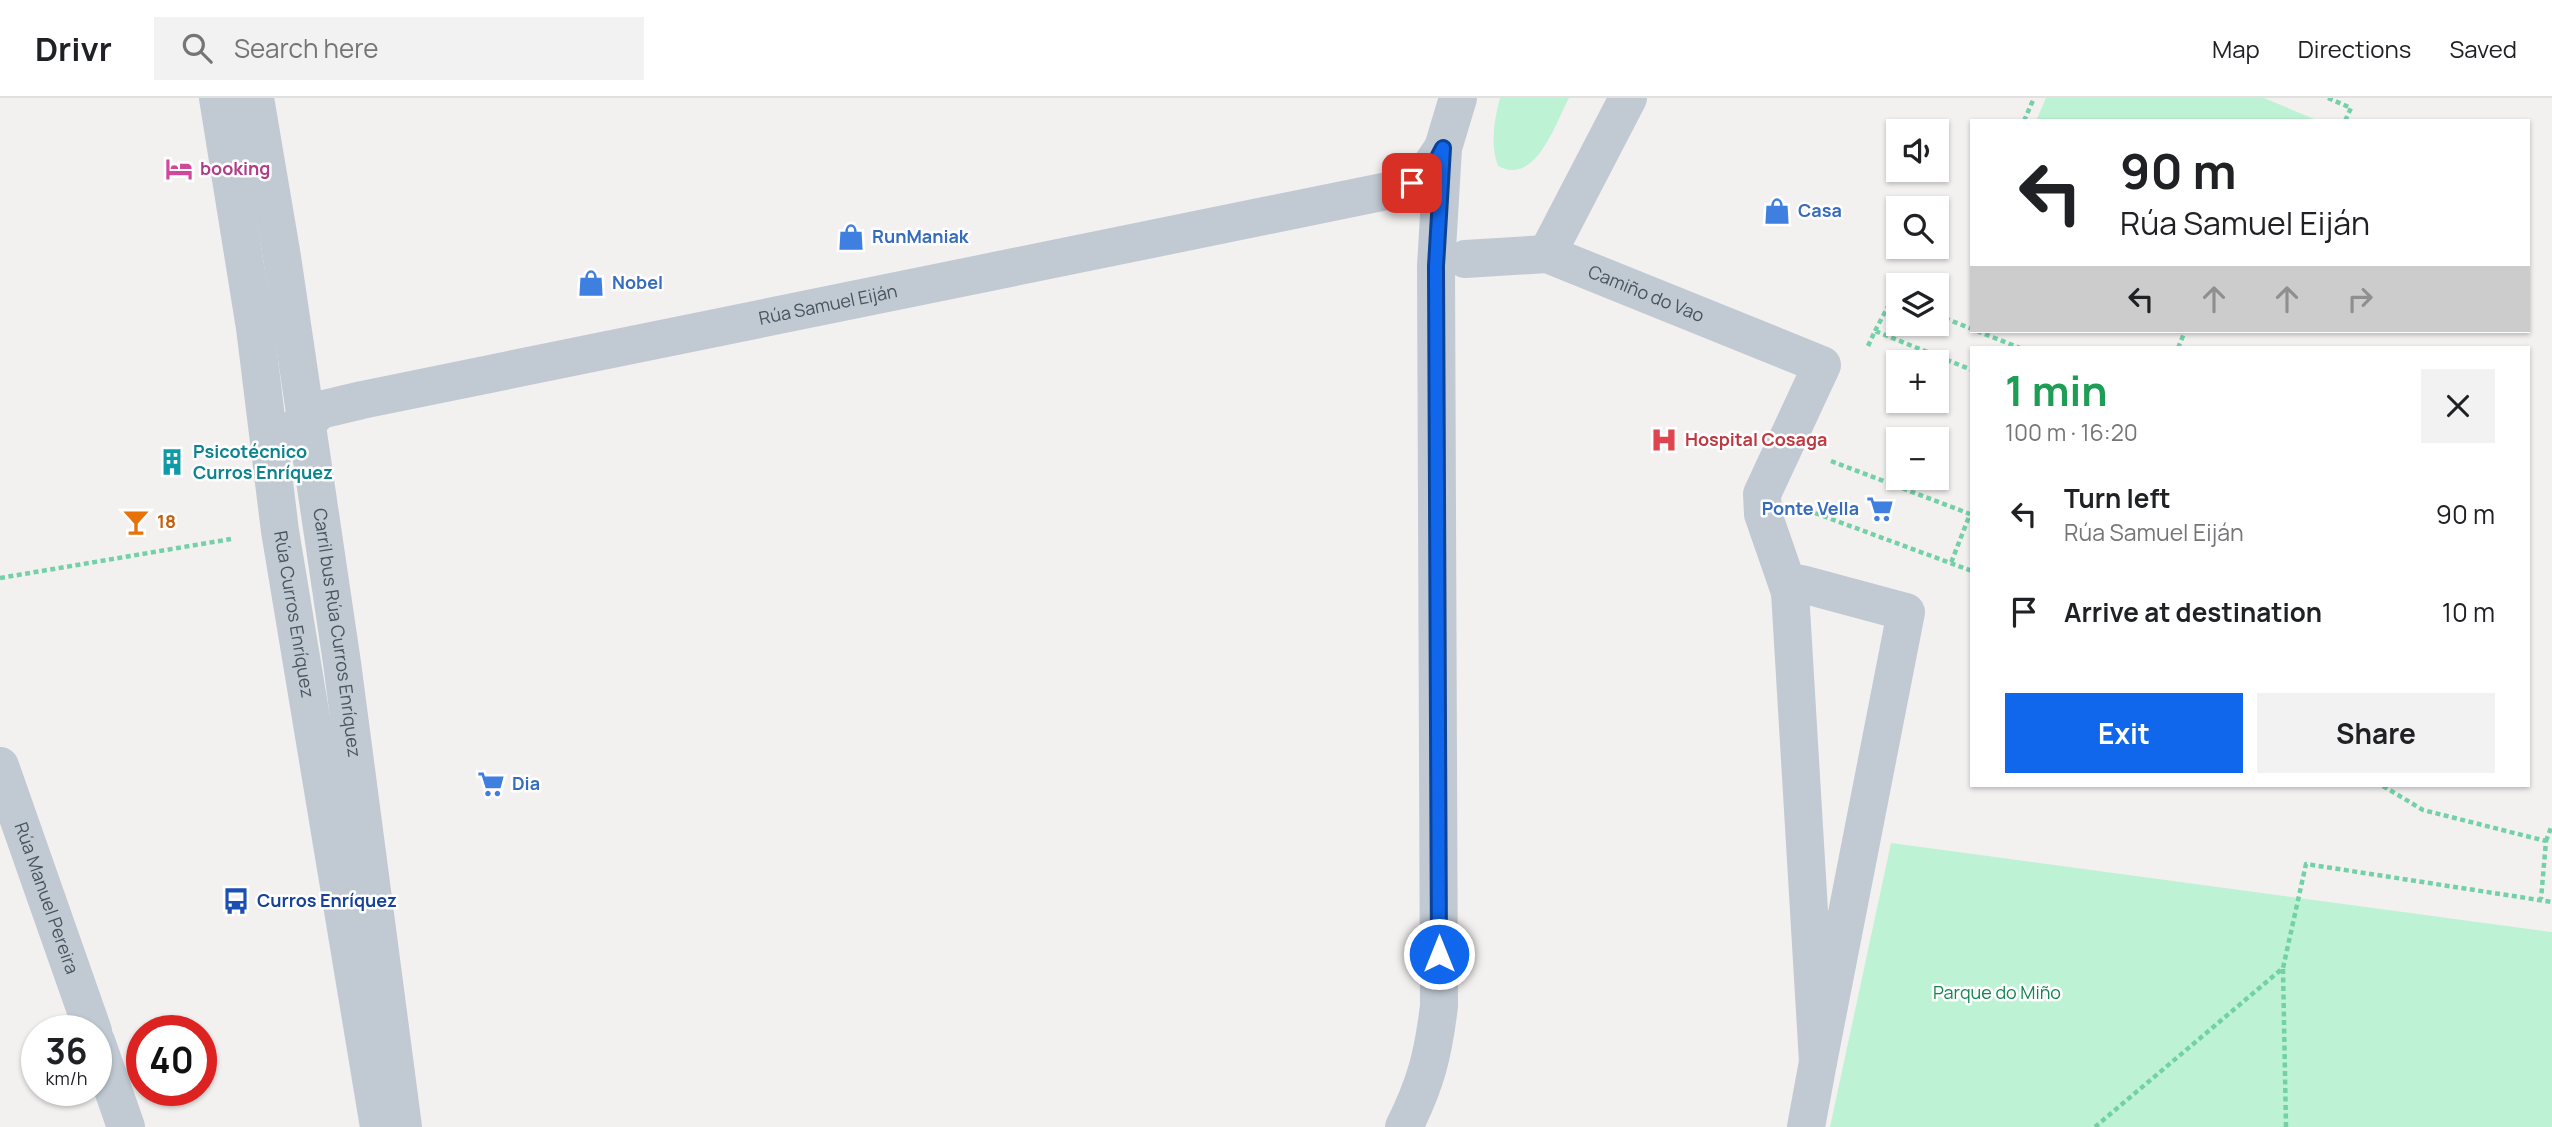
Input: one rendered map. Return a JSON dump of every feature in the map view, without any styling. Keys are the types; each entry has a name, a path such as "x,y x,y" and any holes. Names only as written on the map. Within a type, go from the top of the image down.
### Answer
{"street":[{"name":"Rúa Curros Enríquez","path":"218,98 270,440 280,531 379,1127"},
{"name":"Carril bus Rúa Curros Enríquez","path":"254,98 307,423 403,1127"},
{"path":"1404,1127 1421,1110 1433,1056 1439,1006 1437,232 1443,148 1458,98"},
{"path":"1547,254 1628,98"},
{"name":"Rúa Samuel Eiján","path":"270,440 307,423 320,410 362,400 1392,190 1424,176 1443,148"},
{"path":"1392,190 1423,207 1433,218 1437,232"},
{"name":"Camiño do Vao","path":"1465,259 1547,254 1822,365 1762,494"},
{"path":"1762,494 1763,514 1790,592 1818,1062"},
{"path":"1790,592 1802,584 1906,612 1806,1127"},
{"name":"Rúa Manuel Pereira","path":"0,766 87,1015"},
{"path":"112,1087 126,1127"}],"path":[{"path":"2025,119 2034,98"},
{"path":"2328,98 2351,108 2346,119"},
{"path":"1864,352 1886,310"},
{"path":"1949,320 1970,328"},
{"path":"1875,331 1970,369"},
{"path":"1982,333 2015,346"},
{"path":"1824,459 1970,514 1951,563"},
{"path":"1762,494 1970,570"},
{"path":"0,578 280,531"},
{"path":"2385,787 2423,810 2546,841"},
{"path":"2541,899 2546,841 2552,825"},
{"path":"2286,1127 2283,968 2306,864 2552,902"},
{"path":"2095,1127 2283,968"}],"green space":[{"path":"1500,98 1569,98 1542,149 1523,167 1511,170 1498,166 1494,149"},
{"path":"2046,98 2264,98 2314,119 2037,119"},
{"name":"Parque do Miño","path":"1891,843 2552,932 2552,1127 1830,1127"}],"place":[{"name":"booking","path":"179,169"},
{"name":"Casa","path":"1777,211"},
{"name":"RunManiak","path":"851,237"},
{"name":"Nobel","path":"591,283"},
{"name":"Hospital Cosaga","path":"1664,440"},
{"name":"Psicotécnico Curros Enríquez","path":"172,462"},
{"name":"Ponte Vella","path":"1880,509"},
{"name":"18","path":"136,522"},
{"name":"Dia","path":"491,784"},
{"name":"Curros Enríquez","path":"236,901"}],"route":[{"path":"1412,183 1433,167 1443,148 1436,266 1439,954"}]}
